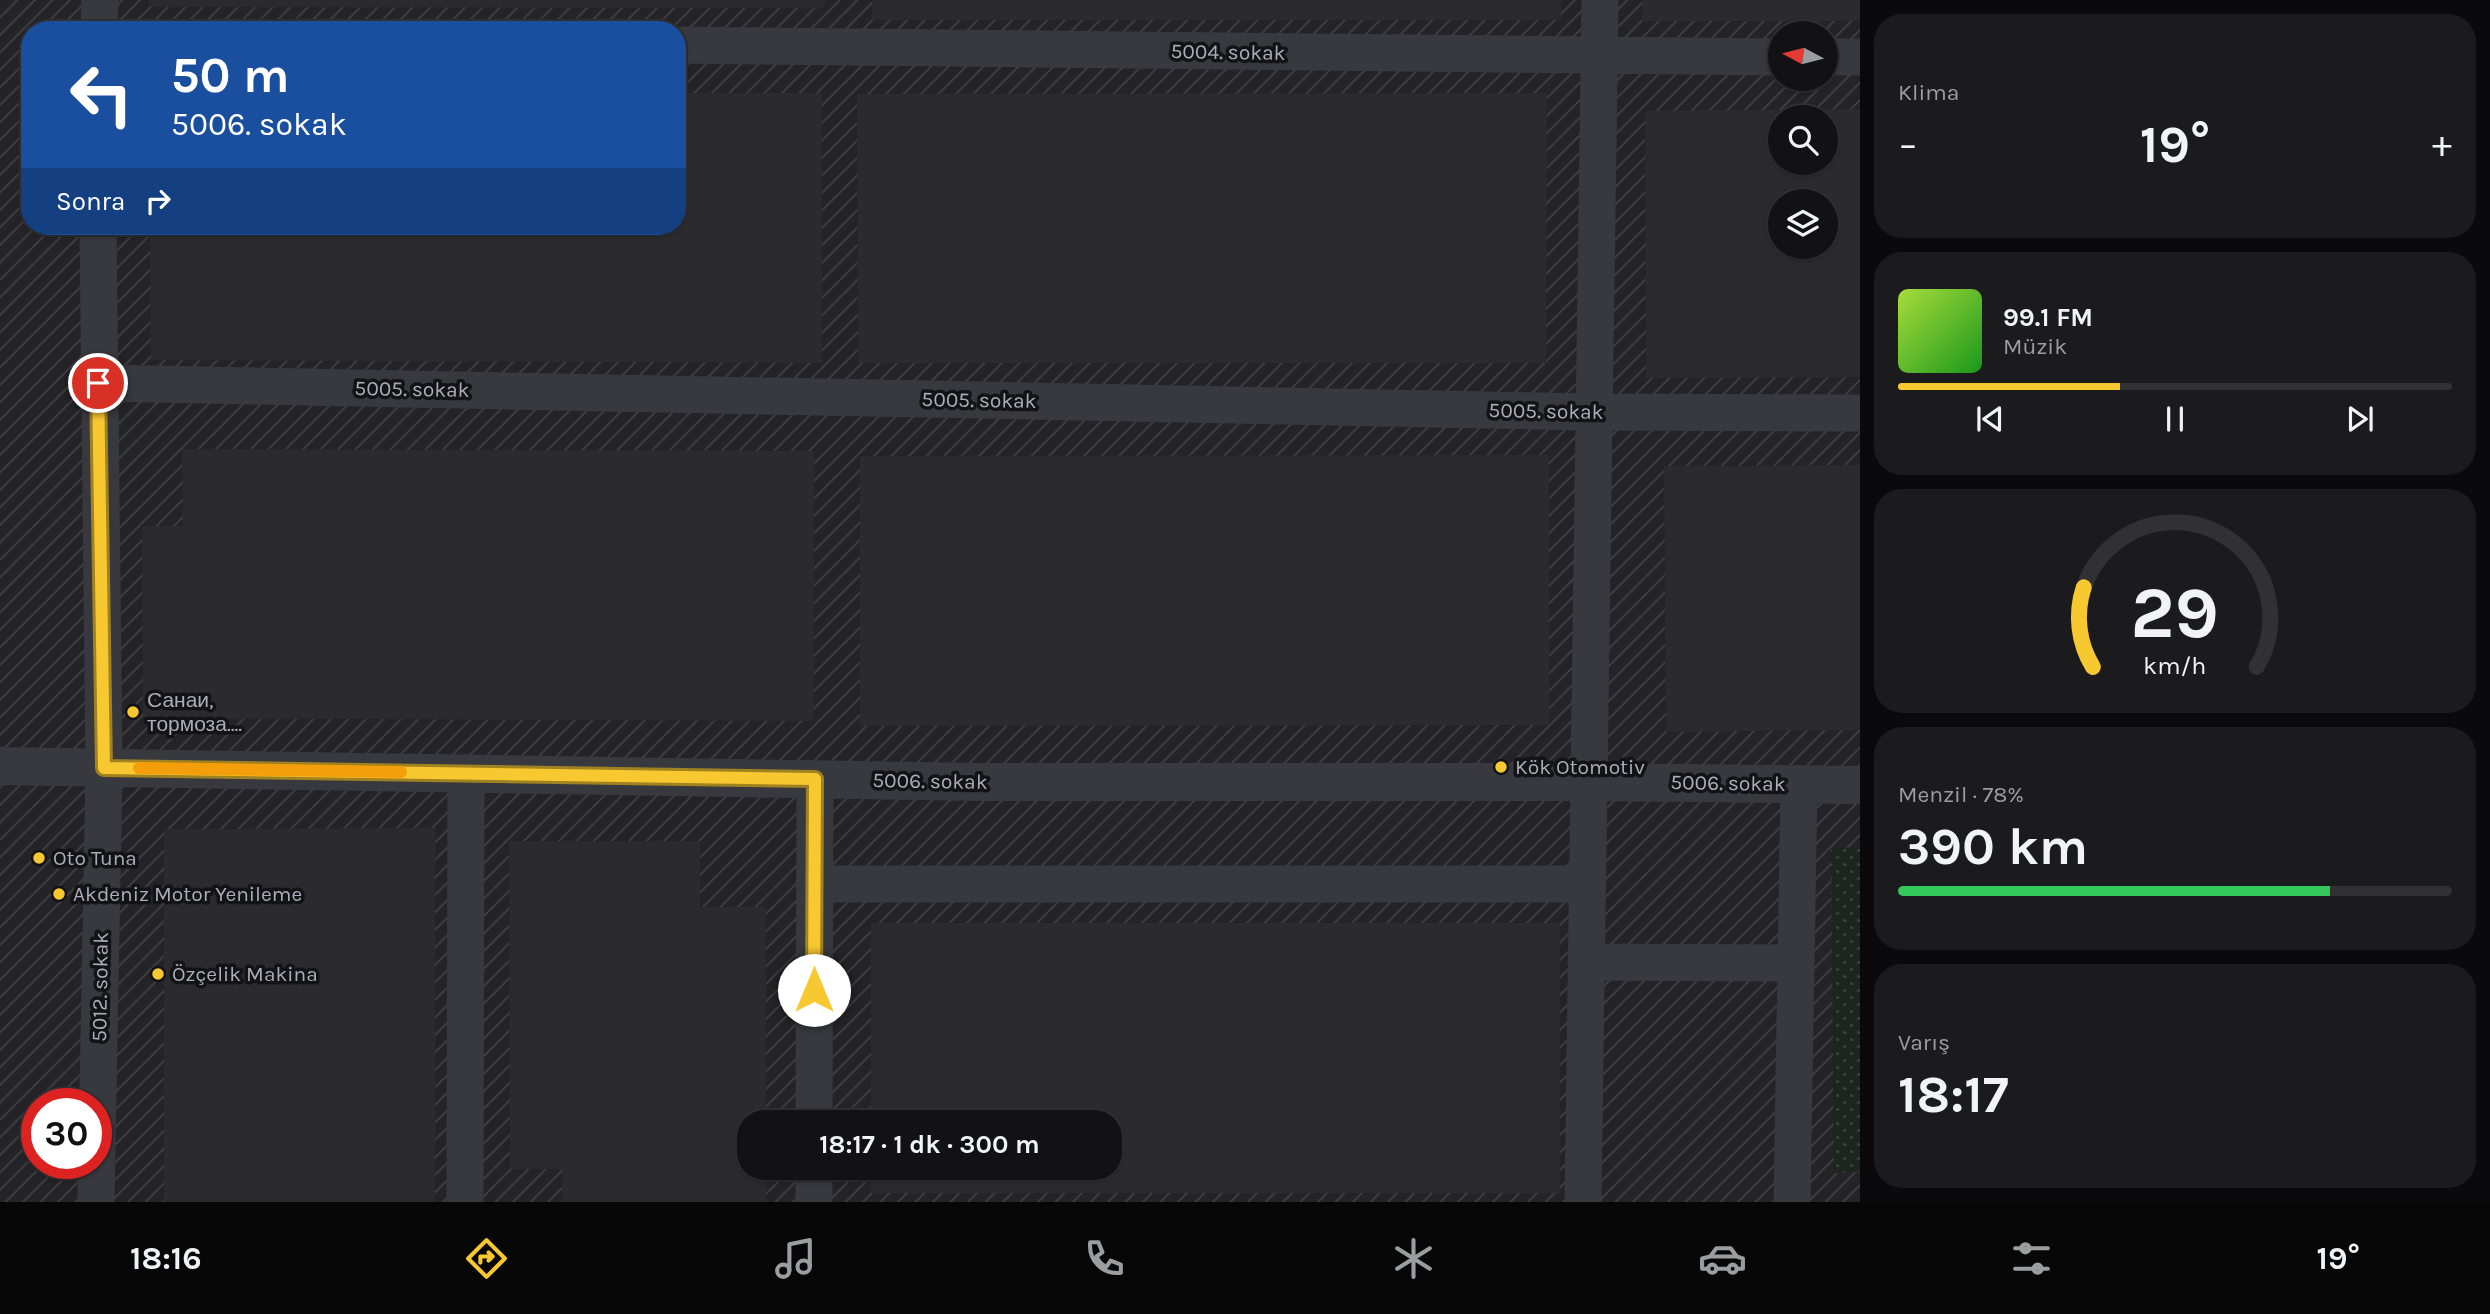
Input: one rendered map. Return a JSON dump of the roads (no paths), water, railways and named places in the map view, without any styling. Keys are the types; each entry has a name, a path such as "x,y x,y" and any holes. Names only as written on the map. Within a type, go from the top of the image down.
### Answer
{"street":[{"path":"99,21 100,0"},
{"path":"1583,1202 1600,0"},
{"name":"5004. sokak","path":"686,45 1768,57"},
{"path":"1838,57 1860,57"},
{"name":"5012. sokak","path":"96,1202 104,768 98,235"},
{"name":"5005. sokak","path":"98,383 1594,412 1860,413"},
{"name":"5006. sokak","path":"0,766 983,782 1860,785"},
{"path":"465,1202 466,773"},
{"path":"814,1110 815,779"},
{"path":"1792,1202 1800,784"},
{"path":"814,884 1588,884"},
{"path":"1586,962 1796,963"},
{"path":"814,1180 814,1202"}],"place":[{"name":"Санаи, тормоза....","path":"133,712"},
{"name":"Kök Otomotiv","path":"1501,767"},
{"name":"Oto Tuna","path":"39,858"},
{"name":"Akdeniz Motor Yenileme","path":"59,894"},
{"name":"Özçelik Makina","path":"158,974"}]}
